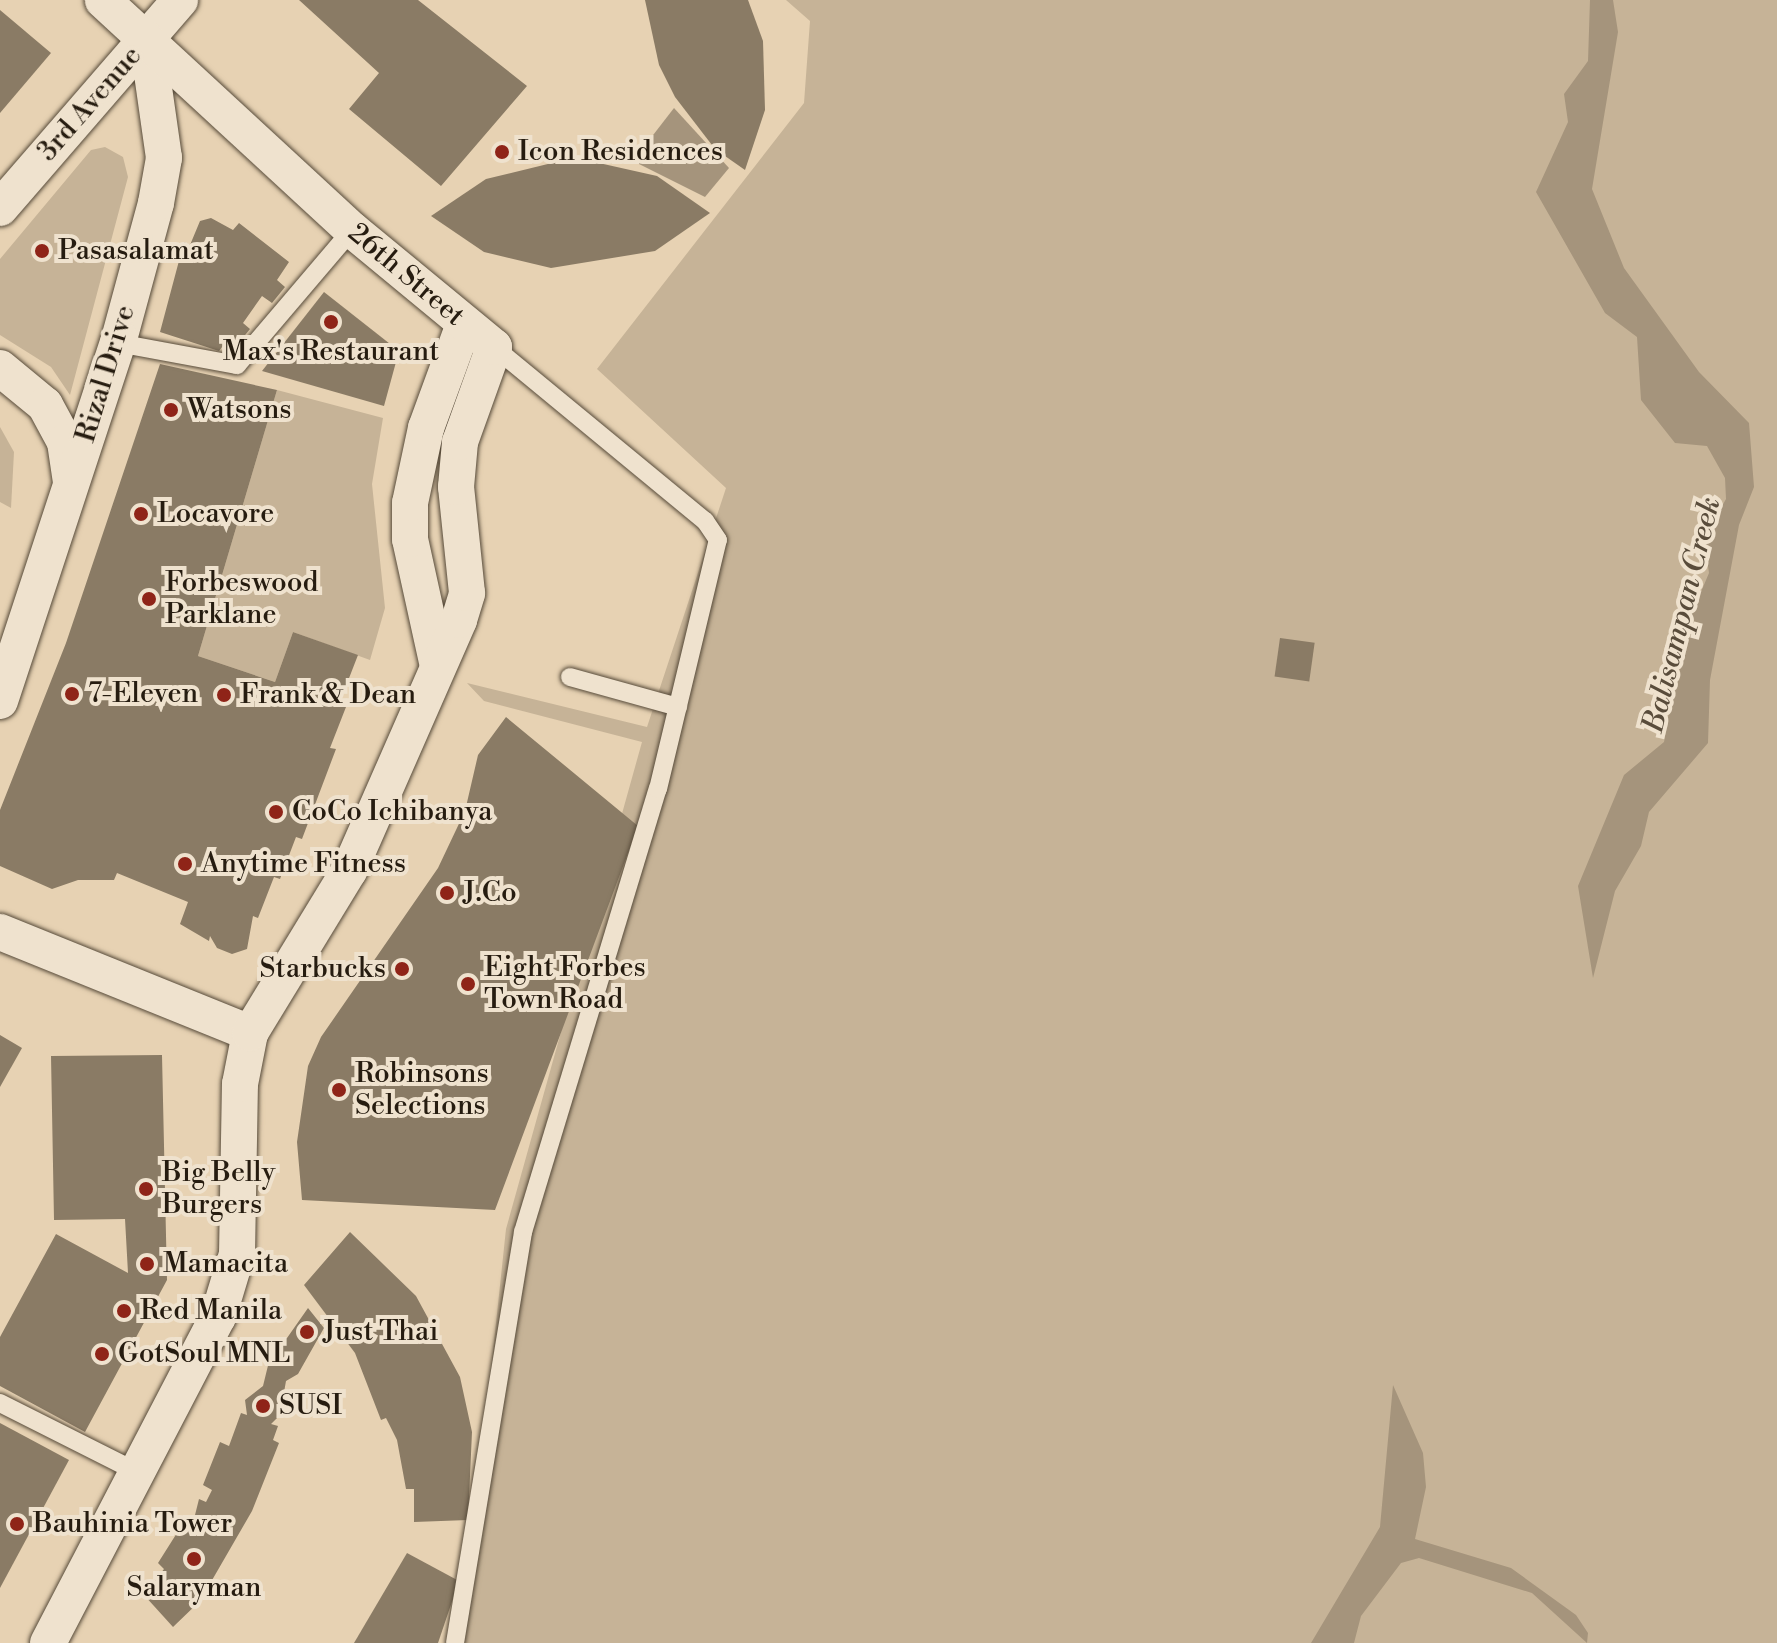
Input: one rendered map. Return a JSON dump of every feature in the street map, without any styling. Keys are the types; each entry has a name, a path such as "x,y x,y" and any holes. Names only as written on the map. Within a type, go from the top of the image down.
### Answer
{"street":[{"name":"26th Street","path":"103,0 352,230 494,347"},
{"name":"3rd Avenue","path":"0,208 180,0"},
{"name":"Rizal Drive","path":"0,701 118,343 164,158 147,39"},
{"path":"437,662 410,539 410,503 426,428 464,324"},
{"path":"48,1643 209,1340 237,1254 240,1084 250,1033 349,871 384,800 467,593 456,487 460,442 494,347"},
{"path":"0,368 45,405 65,442 72,484"},
{"path":"0,932 250,1033"}],"lane":[{"path":"118,343 237,365 352,230"},
{"name":"26th Street","path":"494,347 705,521 718,540 678,707"},
{"path":"455,1643 523,1232 678,707 570,677"},
{"path":"0,1403 139,1473"}],"shaded area":[{"path":"786,0 1777,0 1777,1643 462,1643 506,1229 642,742 484,701 467,683 647,727 726,488 597,369 804,103 810,21"},
{"path":"1590,0 1613,0 1618,32 1592,189 1624,268 1699,372 1749,423 1754,487 1739,525 1710,680 1708,743 1649,812 1641,846 1615,891 1593,978 1578,886 1624,775 1664,742 1681,639 1709,573 1704,539 1726,499 1725,478 1707,446 1675,443 1641,400 1637,337 1605,313 1536,192 1568,122 1564,94 1588,61"},
{"path":"674,108 729,168 705,197 633,161"},
{"path":"105,147 123,157 128,177 70,395 51,367 0,335 0,259 91,150"},
{"path":"277,390 383,418 372,484 385,608 370,660 293,632 275,682 198,656"},
{"path":"0,427 14,452 11,508 0,502"},
{"path":"1393,1385 1423,1453 1426,1487 1415,1539 1511,1568 1576,1615 1588,1633 1587,1643 1532,1593 1419,1558 1401,1563 1361,1616 1354,1643 1311,1643 1380,1527"}],"building":[{"path":"299,0 418,0 527,86 441,186 349,109 379,73"},
{"path":"645,0 748,0 763,41 765,110 745,170 715,149 675,97 659,65"},
{"path":"0,10 51,53 0,113"},
{"path":"590,161 657,176 710,213 655,251 551,268 484,252 431,216 486,179 556,162"},
{"path":"211,218 233,230 239,223 289,262 277,280 285,287 272,303 262,296 243,323 250,329 237,345 229,338 219,351 160,332 184,242 190,245 200,221"},
{"name":"Max's Restaurant","path":"324,292 399,351 384,406 262,371"},
{"name":"Forbeswood Parklane","path":"160,364 277,390 198,656 275,682 293,632 358,655 339,704 346,707 330,748 336,749 302,839 296,837 280,879 274,877 258,918 253,916 247,949 232,954 217,948 210,936 209,941 180,924 188,902 117,873 114,880 78,880 52,889 0,866 0,810 66,643"},
{"path":"1280,638 1315,643 1309,681 1275,677"},
{"name":"Eight Forbes Town Road","path":"506,717 638,826 495,1210 302,1200 297,1142 308,1066 321,1037 438,868 465,811 478,755"},
{"path":"0,1035 22,1048 0,1087"},
{"path":"162,1055 167,1280 85,1432 0,1386 0,1337 56,1234 128,1273 125,1219 54,1220 51,1056"},
{"path":"350,1232 416,1296 460,1377 472,1432 468,1520 414,1522 414,1489 406,1489 397,1440 386,1418 381,1420 355,1353 304,1285"},
{"path":"308,1308 324,1328 298,1374 286,1381 280,1415 271,1424 278,1426 273,1440 279,1443 252,1511 200,1601 173,1627 144,1595 164,1569 158,1563 182,1525 191,1531 199,1499 206,1502 212,1490 203,1485 220,1442 229,1446 241,1413 247,1415 245,1400 263,1386 273,1345 287,1338"},
{"name":"Bauhinia Tower","path":"0,1423 69,1460 0,1588"},
{"path":"407,1553 459,1581 438,1643 354,1643"}],"place":[{"name":"Icon Residences","path":"502,152"},
{"name":"Pasasalamat","path":"42,251"},
{"name":"Max's Restaurant","path":"331,322"},
{"name":"Watsons","path":"171,410"},
{"name":"Locavore","path":"141,514"},
{"name":"Forbeswood Parklane","path":"149,599"},
{"name":"7-Eleven","path":"72,694"},
{"name":"Frank & Dean","path":"224,695"},
{"name":"CoCo Ichibanya","path":"276,812"},
{"name":"Anytime Fitness","path":"185,864"},
{"name":"J.Co","path":"447,893"},
{"name":"Starbucks","path":"402,969"},
{"name":"Eight Forbes Town Road","path":"468,984"},
{"name":"Robinsons Selections","path":"339,1090"},
{"name":"Big Belly Burgers","path":"146,1189"},
{"name":"Mamacita","path":"147,1264"},
{"name":"Red Manila","path":"124,1311"},
{"name":"Just Thai","path":"307,1332"},
{"name":"GotSoul MNL","path":"102,1354"},
{"name":"SUSI","path":"263,1406"},
{"name":"Bauhinia Tower","path":"17,1524"},
{"name":"Salaryman","path":"194,1559"}],"water label":[{"name":"Balisampan Creek","path":"1682,615"}]}
